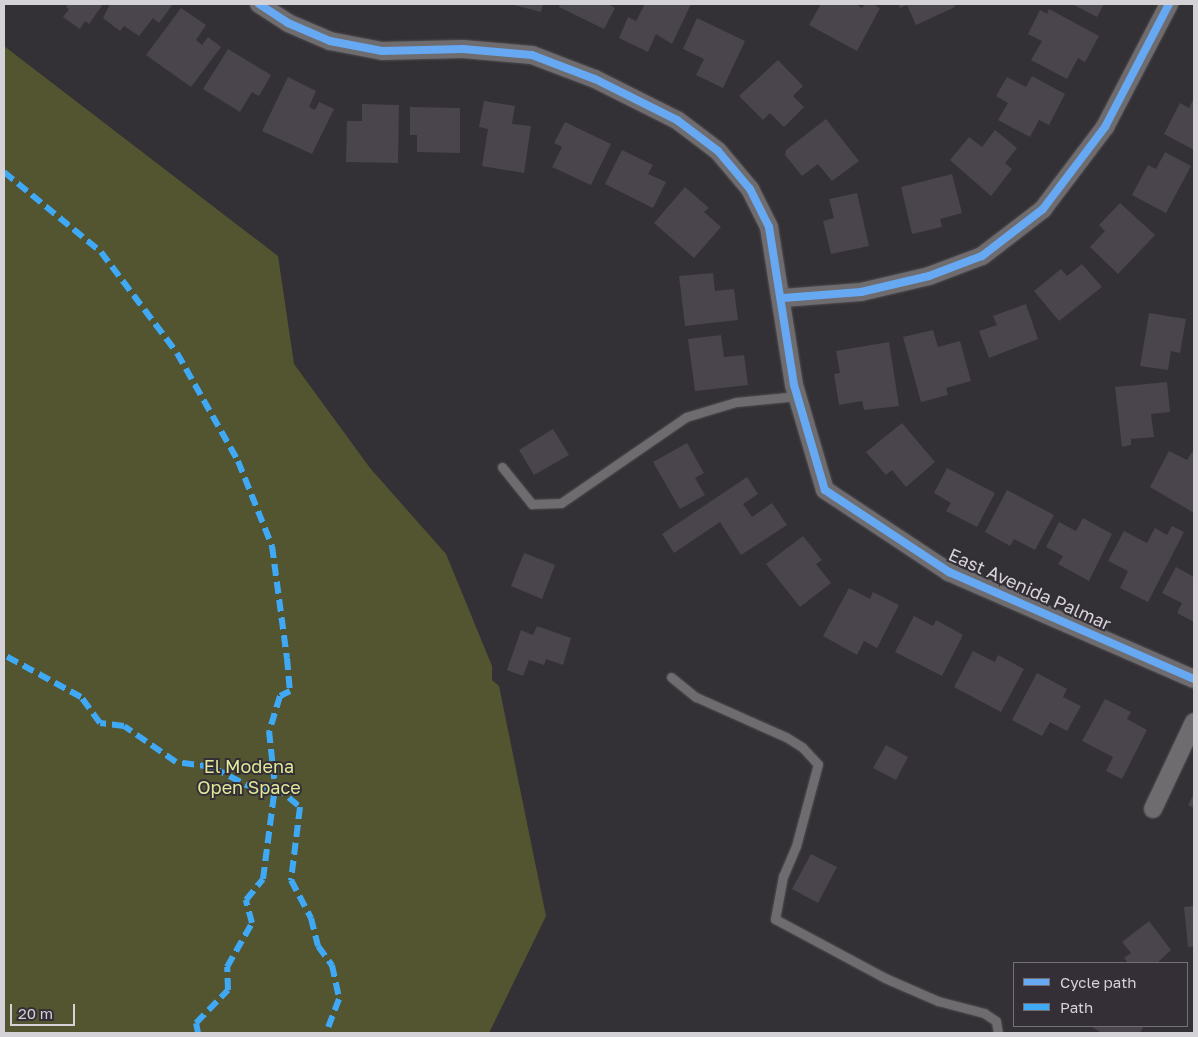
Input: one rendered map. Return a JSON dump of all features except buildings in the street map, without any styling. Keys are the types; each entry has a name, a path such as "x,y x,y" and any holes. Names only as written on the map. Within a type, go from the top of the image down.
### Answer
{"street":[{"name":"East Avenida Palmar","path":"258,4 288,24 330,41 382,51 463,49 532,55 595,79 677,120 718,151 750,189 769,227 783,298 798,396 825,490 949,572 1194,679"},
{"path":"783,298 860,292 929,276 982,256 1043,209 1105,126 1169,4"},
{"path":"1153,808 1194,722"}],"lane":[{"path":"502,467 532,504 560,504 686,417 736,402 798,396"},
{"path":"671,677 696,697 786,737 802,747 818,764 796,846 783,876 775,919 885,978 938,1001 984,1013 996,1021 998,1033"}],"green space":[{"name":"El Modena Open Space","path":"4,46 278,256 294,364 370,468 446,554 492,666 492,680 499,686 546,916 489,1033 4,1033"}],"marked path":[{"path":"4,172 101,252 177,353 238,461 272,546 287,658 290,691 280,696 269,731 275,786 256,790 212,767 176,762 124,726 100,723 81,697 4,655"},
{"path":"275,786 300,807 291,880 311,918 318,946 332,965 339,999 326,1033"},
{"path":"198,1033 196,1023 228,990 227,967 252,923 246,900 263,879 275,786"}],"cycle path":[{"path":"259,4 288,23 330,41 382,51 463,49 532,55 595,79 677,120 718,151 750,189 769,227 794,385 825,490 949,572 1194,679"},
{"path":"783,298 861,292 929,276 982,256 1043,209 1105,127 1169,4"}]}
